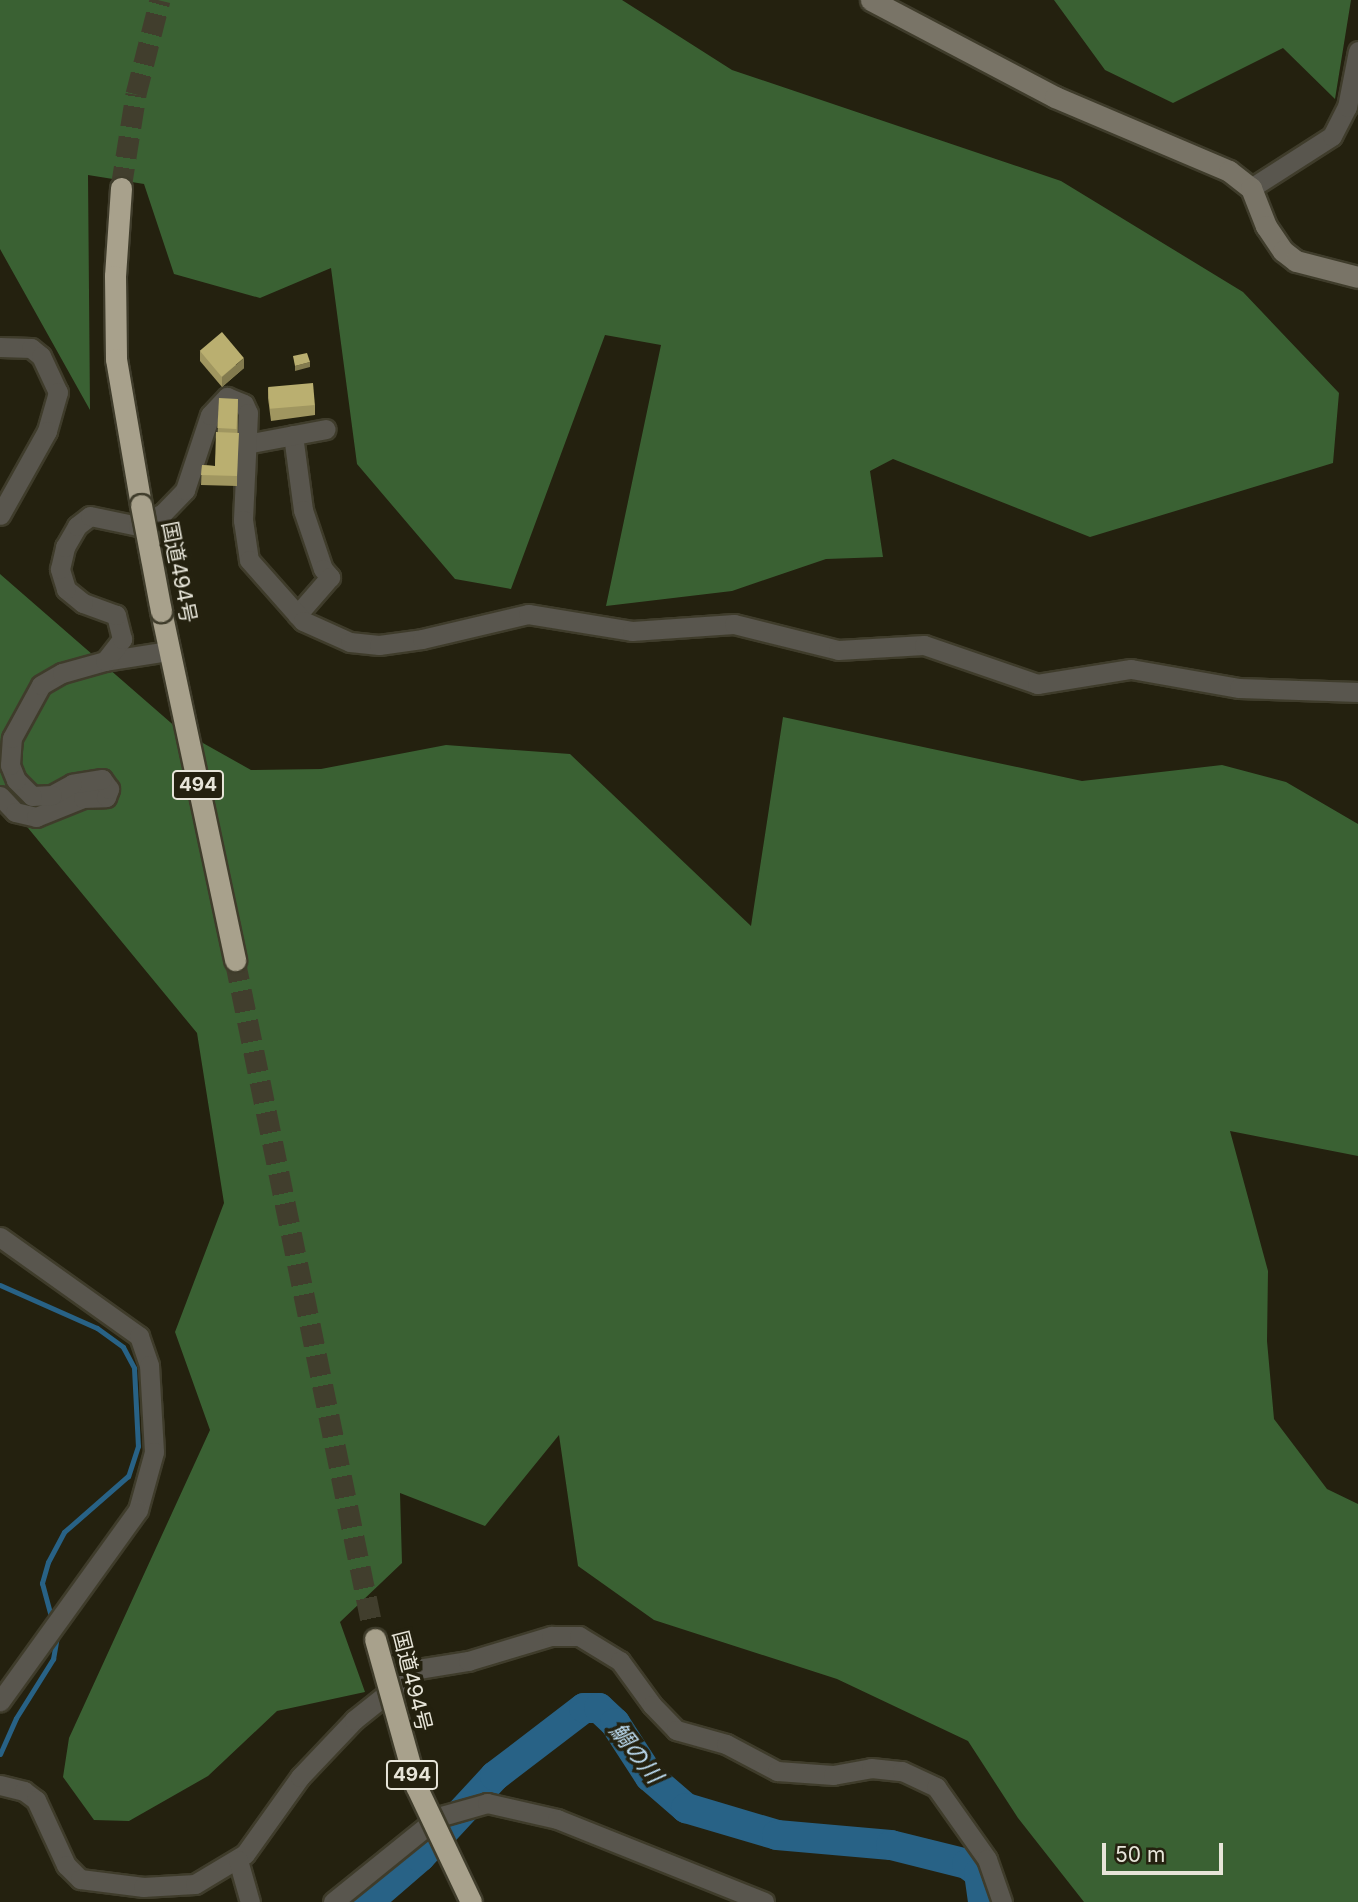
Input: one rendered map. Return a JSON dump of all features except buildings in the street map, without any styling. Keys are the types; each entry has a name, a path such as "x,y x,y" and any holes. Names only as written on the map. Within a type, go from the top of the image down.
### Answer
{"highway":[{"name":"国道494号","path":"121,188 115,276 116,359 161,611 235,960"},
{"name":"国道494号","path":"374,1632 416,1786 471,1902"}],"street":[{"path":"871,0 1055,97 1229,172 1251,188 1266,226 1283,251 1310,266 1358,277"},
{"path":"1251,188 1332,136 1347,107 1358,51"},
{"path":"0,347 31,348 41,356 58,392 47,430 0,515"},
{"path":"104,662 122,639 120,623 116,615 74,597 62,580 61,558 77,526 90,516 101,514 147,525 163,513 191,477 210,415 222,399 244,404 248,413 243,520 249,559 297,615 325,633 363,645 422,639 528,614 632,631 734,624 851,651 924,645 1037,684 1131,669 1239,688 1358,692"},
{"path":"246,444 326,429"},
{"path":"293,435 303,510 323,569 330,577 297,615"},
{"path":"0,796 15,812 36,817 83,798 106,797 109,789 102,779 72,784 52,795 32,796 16,780 9,751 27,704 45,681 104,662 169,651"},
{"path":"0,1237 139,1336 149,1365 154,1452 138,1510 0,1701"},
{"path":"0,1785 24,1791 36,1800 66,1865 80,1879 143,1887 183,1886 238,1860 300,1777 354,1720 418,1669 468,1661 565,1635 594,1642 609,1651 676,1730 726,1744 760,1764 802,1774 871,1768 902,1771 936,1787 987,1859 1002,1902"},
{"path":"333,1902 438,1817 487,1803 557,1819 764,1902"},
{"path":"238,1860 250,1902"}],"green space":[{"path":"0,0 622,0 732,70 1061,181 1243,292 1339,393 1333,463 1090,537 893,459 870,471 883,557 826,559 732,591 606,606 661,345 605,335 511,589 455,579 357,464 331,268 260,298 174,274 144,184 88,175 90,410 0,249"},
{"path":"1054,0 1351,0 1335,99 1283,48 1173,103 1105,70"},
{"path":"0,574 178,729 251,770 321,769 446,745 570,754 751,926 783,717 1082,781 1222,765 1286,782 1358,824 1358,1156 1230,1131 1268,1271 1267,1341 1274,1419 1327,1489 1358,1504 1358,1902 1084,1902 1018,1818 968,1741 837,1679 654,1620 578,1566 559,1435 485,1526 400,1493 402,1563 340,1622 365,1692 277,1711 208,1776 129,1821 94,1820 63,1777 69,1738 210,1430 175,1332 224,1203 197,1033 0,794"}],"waterway":[{"path":"0,1285 97,1328 123,1347 134,1368 138,1446 128,1476 64,1532 48,1562 42,1583 52,1620"},
{"path":"0,1754 16,1718 53,1659 58,1632"},
{"name":"鯛の川","path":"368,1902 420,1857 495,1776 584,1708 599,1708 615,1723 650,1777 686,1808 777,1835 891,1845 967,1864 979,1873 983,1902"}],"tunnel":[{"path":"121,188 136,94 160,0"},
{"path":"235,960 372,1625"}]}
